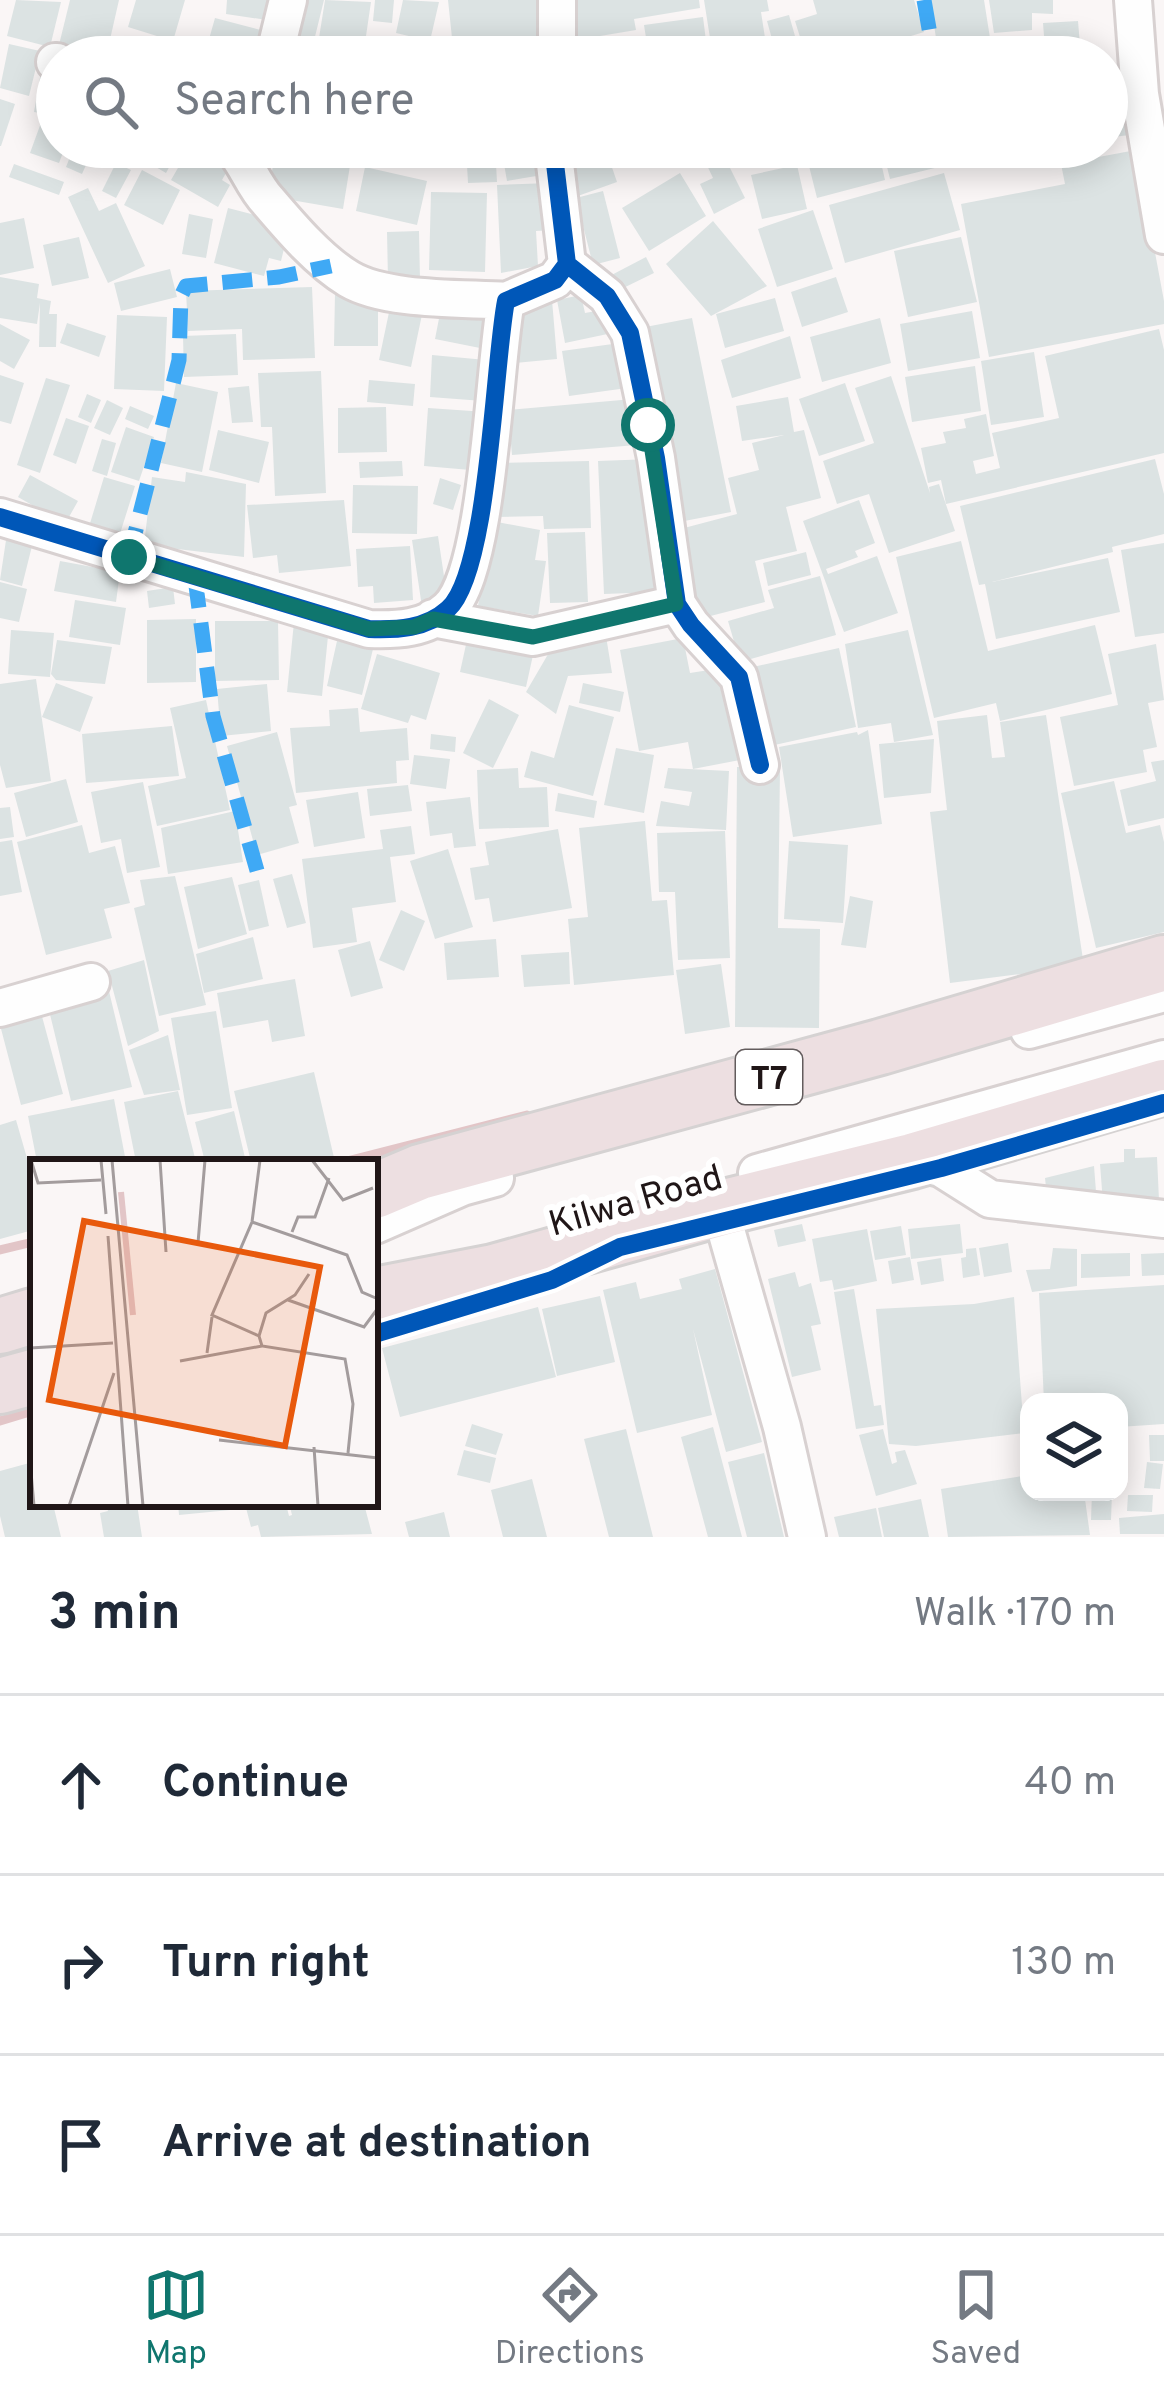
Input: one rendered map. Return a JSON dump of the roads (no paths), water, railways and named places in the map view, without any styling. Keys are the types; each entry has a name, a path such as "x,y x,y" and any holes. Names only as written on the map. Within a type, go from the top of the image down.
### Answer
{"highway":[{"name":"T7","path":"378,1190 420,1172 880,1047 1164,963"},
{"name":"Kilwa Road","path":"378,1294 494,1272 912,1161 1164,1087"},
{"path":"0,1326 30,1317"},
{"path":"0,1386 30,1378"}],"street":[{"path":"279,36 288,0"},
{"path":"557,0 557,36"},
{"path":"1133,0 1140,94 1164,235"},
{"path":"250,168 264,198 331,266 352,280 374,289 506,301 555,280 566,264 556,168"},
{"path":"566,264 607,296 630,333 656,458 676,604 739,677 760,765"},
{"path":"0,518 369,629 414,627 433,619 459,595 470,557 494,431 506,301"},
{"path":"433,619 533,637 676,604"},
{"path":"0,1008 91,982"},
{"path":"378,1224 462,1187 1164,993"},
{"path":"378,1268 470,1254 1164,1059"},
{"path":"912,1161 941,1168 990,1199 1164,1219"},
{"path":"725,1207 724,1222 782,1427 807,1537"},
{"path":"0,1353 30,1345"}],"waterway":[{"path":"355,1159 527,1115"},
{"path":"0,1250 30,1243"},
{"path":"0,1421 30,1412"}]}
